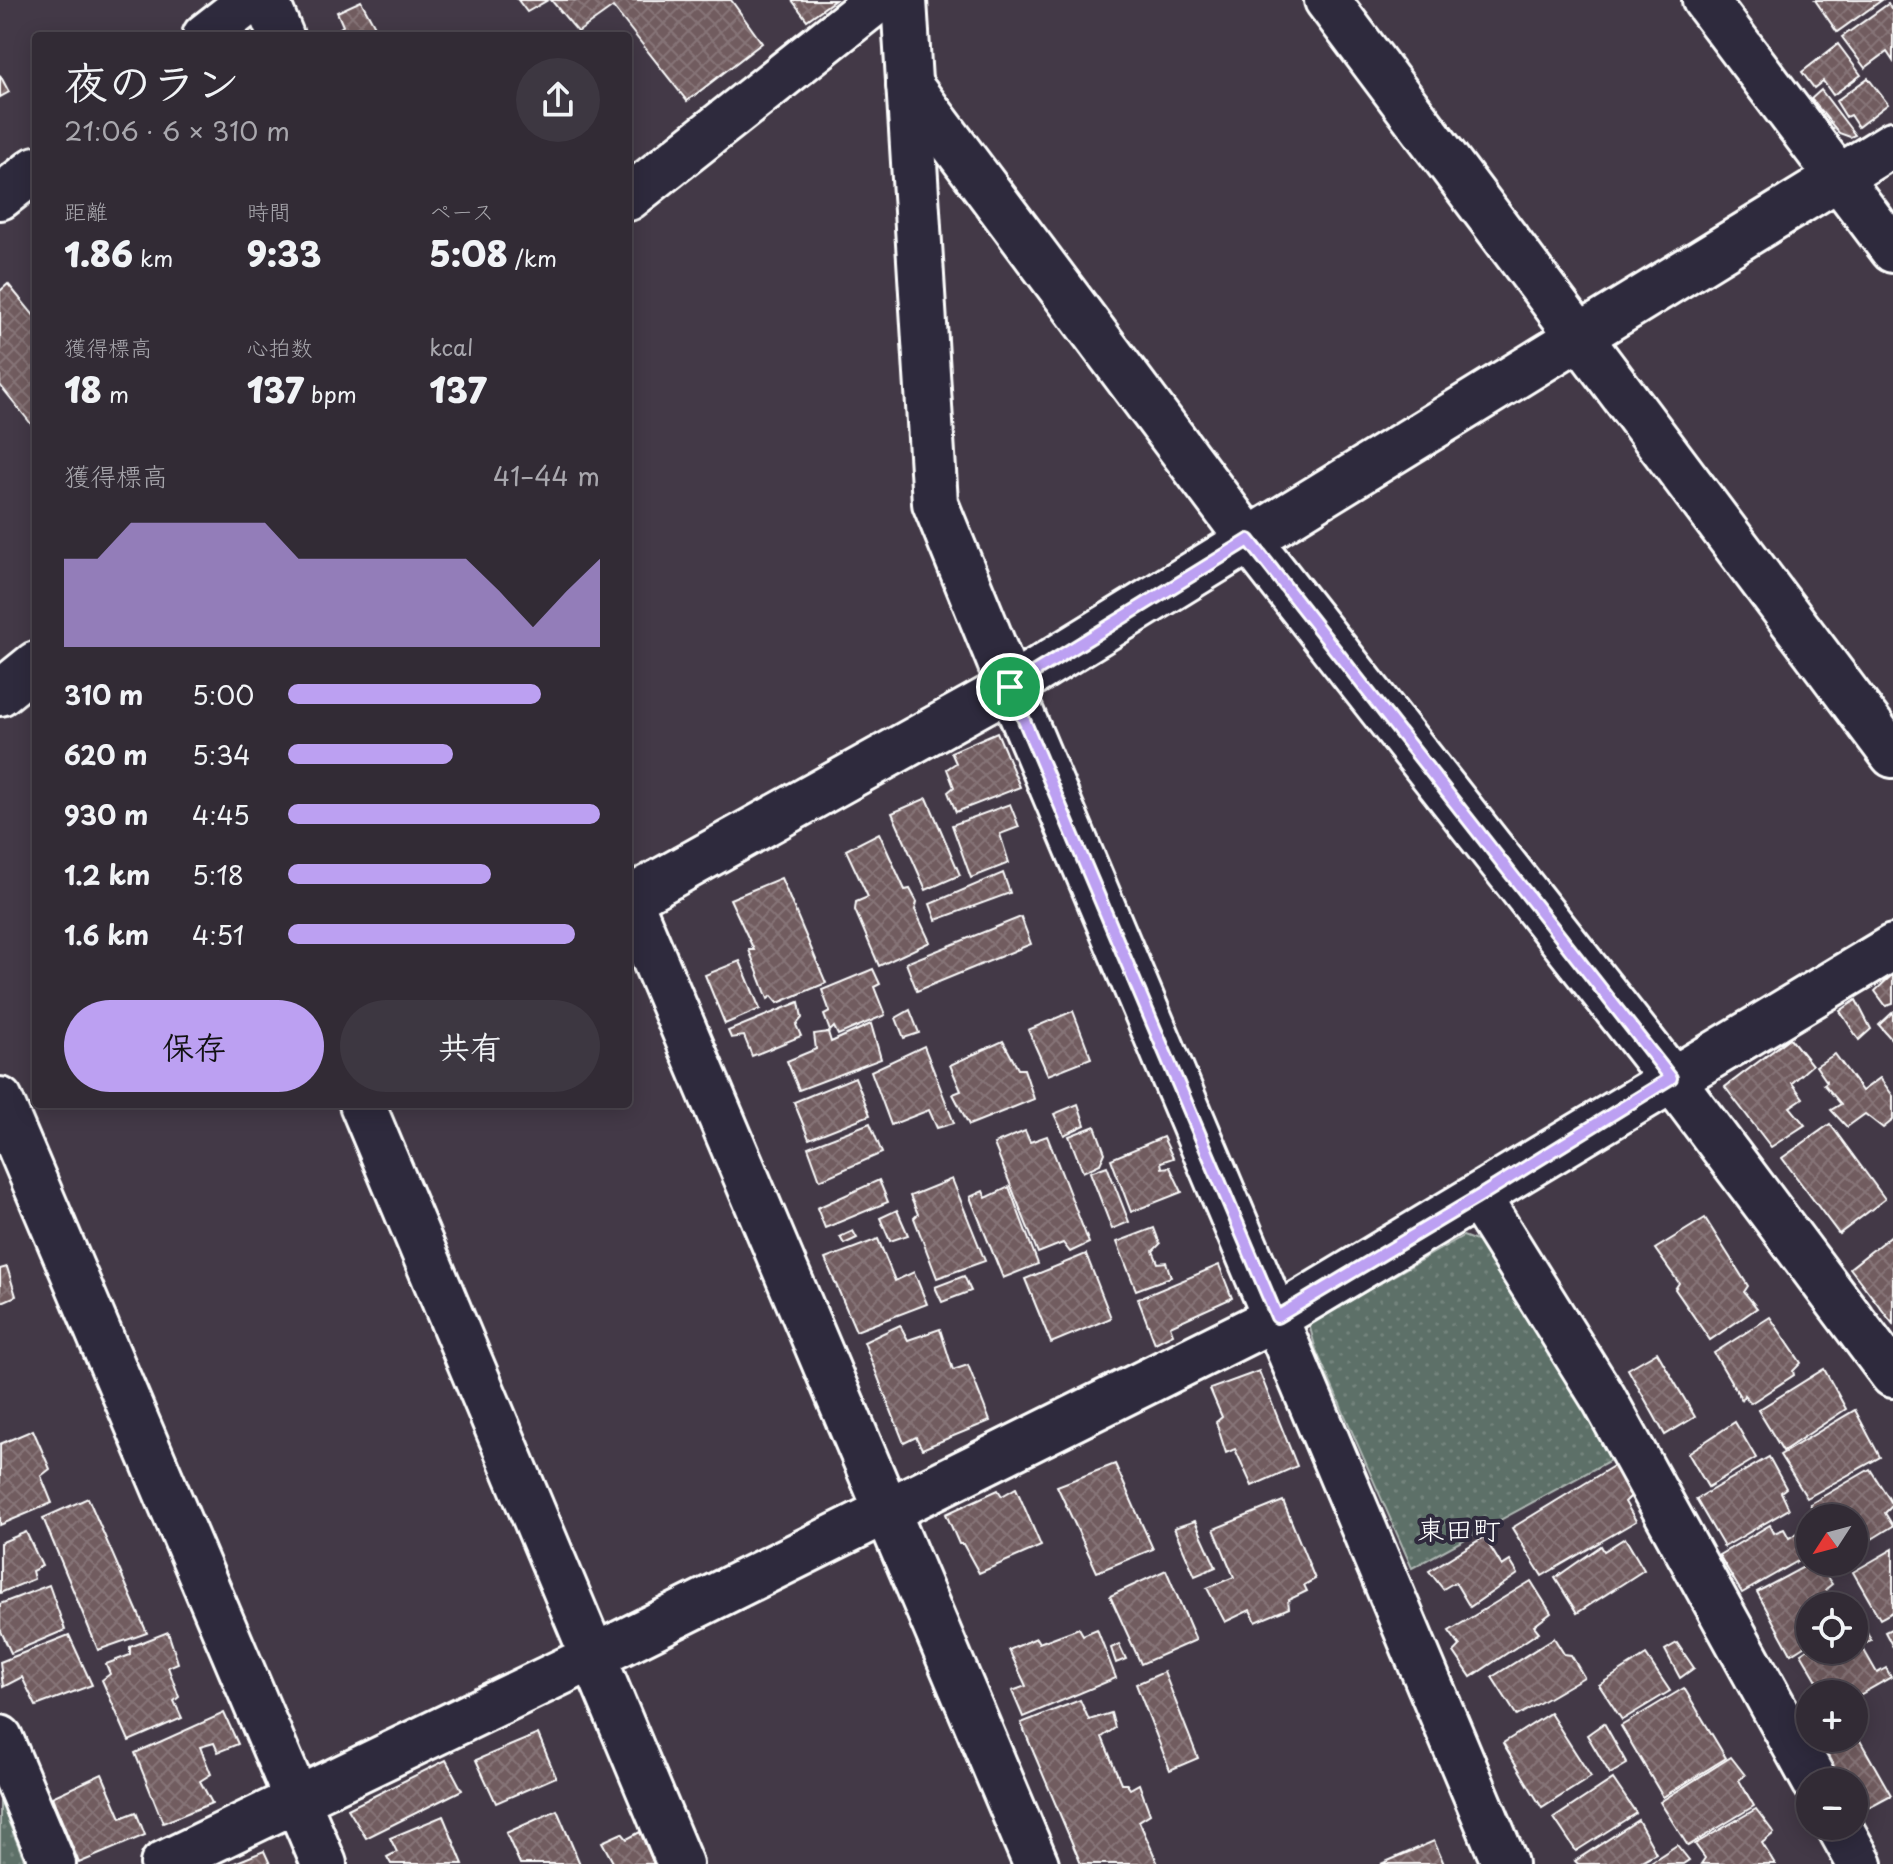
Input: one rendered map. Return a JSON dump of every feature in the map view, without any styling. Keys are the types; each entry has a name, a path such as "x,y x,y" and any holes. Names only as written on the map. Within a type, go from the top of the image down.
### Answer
{"street":[{"path":"210,32 251,0"},
{"path":"266,0 279,32"},
{"path":"632,195 878,0"},
{"path":"904,0 935,503 1505,1864"},
{"path":"1327,0 1893,755"},
{"path":"1705,0 1893,250"},
{"path":"909,85 1249,540 1671,1078 1893,1375"},
{"path":"632,896 1010,687 1893,144"},
{"path":"0,197 32,172"},
{"path":"0,693 32,667"},
{"path":"632,905 1036,1864"},
{"path":"163,1864 595,1656 1277,1317 1893,947"},
{"path":"0,1100 324,1864"},
{"path":"364,1108 680,1864"},
{"path":"1478,1197 1604,1399 1807,1768"},
{"path":"0,1738 53,1864"},
{"path":"1847,1840 1860,1864"},
{"path":"1873,1864 1893,1853"}],"green space":[{"path":"1463,1236 1490,1246 1614,1458 1412,1568 1316,1350 1309,1324"},
{"path":"0,1801 26,1864 0,1864"}],"building":[{"path":"518,0 548,0 527,12"},
{"path":"551,0 731,0 762,43 687,101 613,7 578,32"},
{"path":"792,0 835,0 807,20"},
{"path":"1815,0 1882,0 1837,32"},
{"path":"361,1 378,32 334,32 343,26 337,12"},
{"path":"1888,4 1893,11 1893,61 1887,52 1865,68 1842,37"},
{"path":"1838,44 1861,75 1833,95 1823,81 1814,88 1802,72"},
{"path":"0,75 9,92 0,97"},
{"path":"1868,78 1888,104 1858,127 1850,115 1846,117 1836,101"},
{"path":"1821,90 1855,135 1850,137 1839,133 1811,99"},
{"path":"8,284 32,313 32,425 0,385 0,291"},
{"path":"997,732 1020,787 956,812 948,792 954,787 947,769 956,763 951,752"},
{"path":"927,798 960,875 926,890 892,813"},
{"path":"1010,804 1019,827 1000,834 1009,863 971,878 952,825"},
{"path":"879,833 905,890 910,889 917,902 915,910 930,942 879,966 855,910 856,902 868,897 846,850"},
{"path":"1003,873 1010,893 936,920 930,904"},
{"path":"781,878 826,983 778,1003 772,996 768,999 749,950 754,950 730,899"},
{"path":"1021,917 1031,944 917,991 906,963"},
{"path":"740,961 760,1009 725,1024 705,975"},
{"path":"873,969 880,984 874,987 885,1015 838,1035 834,1027 830,1031 824,1015 830,1012 822,990"},
{"path":"1893,974 1893,1004 1886,1006 1875,991"},
{"path":"1856,1000 1871,1029 1859,1040 1840,1011"},
{"path":"799,1002 802,1018 796,1025 801,1036 752,1056 744,1036 731,1038 728,1031"},
{"path":"910,1010 919,1033 904,1038 896,1018"},
{"path":"1073,1011 1091,1058 1048,1075 1028,1030"},
{"path":"1893,1012 1893,1041 1879,1025"},
{"path":"871,1024 881,1059 799,1090 787,1061 816,1049 814,1034 828,1032 831,1042"},
{"path":"1790,1038 1812,1065 1792,1083 1803,1098 1790,1107 1805,1125 1771,1147 1725,1087"},
{"path":"1003,1041 1018,1069 1024,1069 1034,1099 969,1125 953,1094 961,1091 950,1065"},
{"path":"924,1046 954,1123 937,1128 929,1110 891,1125 871,1071"},
{"path":"1835,1054 1862,1091 1880,1078 1893,1096 1893,1120 1883,1128 1865,1114 1847,1127 1831,1110 1841,1104 1824,1084 1827,1082 1816,1066"},
{"path":"855,1077 870,1115 809,1139 794,1102"},
{"path":"1078,1104 1085,1125 1064,1135 1054,1114"},
{"path":"870,1123 882,1153 820,1180 808,1147"},
{"path":"1830,1124 1885,1199 1839,1234 1782,1158"},
{"path":"1095,1126 1105,1153 1100,1164 1083,1172 1069,1136"},
{"path":"1025,1131 1030,1142 1047,1136 1089,1243 1070,1252 1063,1243 1038,1253 994,1144"},
{"path":"1163,1137 1173,1158 1161,1162 1162,1168 1170,1167 1182,1192 1131,1212 1111,1159"},
{"path":"1107,1166 1129,1222 1112,1229 1090,1172"},
{"path":"952,1179 985,1261 937,1278 914,1218 918,1214 910,1196"},
{"path":"879,1180 888,1202 825,1228 817,1208"},
{"path":"1009,1187 1038,1264 1003,1278 970,1197 983,1191 986,1198"},
{"path":"897,1210 908,1235 890,1241 880,1218"},
{"path":"1705,1218 1748,1286 1744,1292 1757,1308 1710,1340 1675,1289 1679,1283 1655,1249"},
{"path":"1154,1228 1160,1244 1153,1251 1158,1263 1166,1262 1171,1277 1136,1290 1117,1242"},
{"path":"853,1231 857,1238 844,1244 840,1237"},
{"path":"1893,1234 1893,1324 1850,1268"},
{"path":"878,1239 895,1281 914,1272 927,1304 856,1331 825,1259"},
{"path":"1086,1254 1111,1318 1051,1343 1025,1279"},
{"path":"1219,1265 1232,1298 1170,1326 1173,1334 1155,1343 1138,1299"},
{"path":"7,1267 16,1296 0,1303 0,1269"},
{"path":"964,1276 971,1291 942,1302 935,1287"},
{"path":"1770,1317 1801,1363 1793,1371 1794,1375 1751,1403 1744,1395 1742,1400 1714,1353"},
{"path":"900,1325 908,1340 940,1329 953,1370 968,1365 990,1421 922,1449 916,1437 904,1443 864,1342"},
{"path":"1657,1352 1695,1417 1665,1435 1628,1369"},
{"path":"1824,1369 1846,1409 1783,1451 1758,1410"},
{"path":"1259,1371 1297,1466 1252,1486 1235,1449 1226,1453 1216,1422 1222,1417 1210,1389"},
{"path":"1855,1410 1880,1457 1807,1498 1780,1455"},
{"path":"1735,1422 1756,1458 1708,1487 1688,1453"},
{"path":"33,1430 50,1469 41,1476 52,1503 0,1525 0,1444"},
{"path":"1769,1457 1786,1488 1781,1492 1789,1509 1724,1547 1696,1499"},
{"path":"1115,1464 1153,1549 1097,1572 1057,1486"},
{"path":"1615,1465 1633,1494 1625,1502 1636,1521 1542,1576 1512,1528"},
{"path":"1870,1469 1893,1505 1885,1513 1893,1526 1868,1541 1868,1504 1810,1504"},
{"path":"1016,1488 1041,1546 979,1573 963,1544 959,1544 946,1514 998,1490 1002,1496"},
{"path":"88,1498 147,1633 98,1650 43,1518"},
{"path":"1283,1501 1315,1579 1304,1585 1307,1591 1288,1600 1289,1608 1256,1622 1250,1610 1225,1622 1207,1588 1234,1577 1214,1529"},
{"path":"1195,1521 1216,1567 1195,1576 1174,1528"},
{"path":"1770,1525 1774,1533 1784,1529 1789,1538 1796,1534 1796,1562 1742,1593 1719,1555"},
{"path":"26,1532 42,1566 32,1571 34,1579 0,1593 0,1543"},
{"path":"1484,1537 1502,1566 1510,1561 1518,1574 1470,1607 1455,1582 1443,1589 1429,1571"},
{"path":"1625,1538 1644,1570 1577,1613 1555,1578 1601,1546 1604,1551"},
{"path":"1893,1549 1893,1612 1880,1619 1868,1598 1868,1592 1864,1592 1855,1576 1868,1576 1868,1563"},
{"path":"1166,1570 1196,1640 1141,1664 1110,1596"},
{"path":"1796,1571 1796,1576 1826,1576 1832,1584 1826,1589 1827,1592 1796,1592 1796,1651 1791,1654 1757,1592"},
{"path":"1531,1581 1551,1613 1534,1626 1539,1632 1471,1677 1454,1652 1460,1646 1449,1631"},
{"path":"49,1585 65,1630 11,1653 0,1629 0,1604"},
{"path":"1079,1628 1083,1635 1097,1629 1116,1678 1023,1717 1012,1691 1026,1686 1009,1650 1036,1638 1039,1643"},
{"path":"1893,1628 1893,1647 1885,1632"},
{"path":"168,1632 178,1663 168,1667 179,1697 174,1701 182,1718 129,1741 102,1680 110,1674 106,1664 130,1655 130,1647"},
{"path":"69,1635 92,1685 36,1706 22,1677 3,1687 0,1662"},
{"path":"1554,1638 1564,1654 1571,1655 1584,1677 1517,1716 1492,1677"},
{"path":"1677,1643 1694,1668 1680,1678 1665,1650"},
{"path":"1119,1644 1126,1659 1116,1663 1111,1648"},
{"path":"1646,1655 1670,1691 1622,1720 1599,1685"},
{"path":"1868,1657 1877,1673 1886,1668 1891,1677 1868,1690 1868,1680 1817,1680 1807,1664 1868,1664"},
{"path":"1164,1672 1198,1758 1170,1770 1136,1684"},
{"path":"1684,1688 1726,1758 1663,1797 1621,1726"},
{"path":"1080,1700 1089,1720 1111,1713 1115,1728 1102,1737 1121,1783 1126,1783 1130,1789 1139,1784 1150,1814 1139,1821 1158,1864 1081,1864 1021,1723"},
{"path":"224,1713 238,1744 218,1752 214,1743 200,1747 211,1774 200,1781 212,1803 163,1823 135,1753"},
{"path":"1550,1713 1591,1777 1542,1808 1503,1743"},
{"path":"1604,1723 1627,1764 1610,1774 1587,1735"},
{"path":"538,1734 556,1777 496,1803 476,1760"},
{"path":"1821,1752 1867,1752 1891,1795 1868,1808 1868,1768 1831,1768"},
{"path":"1731,1757 1745,1775 1739,1780 1754,1806 1688,1846 1660,1802"},
{"path":"446,1760 462,1790 366,1838 348,1809"},
{"path":"102,1774 121,1818 136,1812 145,1835 79,1863 52,1797"},
{"path":"1613,1779 1636,1813 1576,1851 1554,1818"},
{"path":"1756,1809 1774,1833 1762,1843 1775,1864 1701,1864 1705,1858 1695,1844"},
{"path":"557,1810 580,1864 520,1864 506,1833"},
{"path":"443,1816 463,1864 391,1864 387,1857 397,1852 390,1838"},
{"path":"1638,1820 1656,1853 1636,1864 1578,1864 1575,1861"},
{"path":"640,1832 654,1864 614,1864 602,1842 622,1833 627,1839"},
{"path":"1434,1841 1444,1864 1381,1864"},
{"path":"1677,1845 1689,1860 1683,1864 1648,1864"},
{"path":"264,1851 270,1864 232,1864"}],"district":[{"name":"東田町","path":"1459,1528"}],"route":[{"path":"1249,540 1671,1078 1277,1317 1010,687 1249,540"}]}
